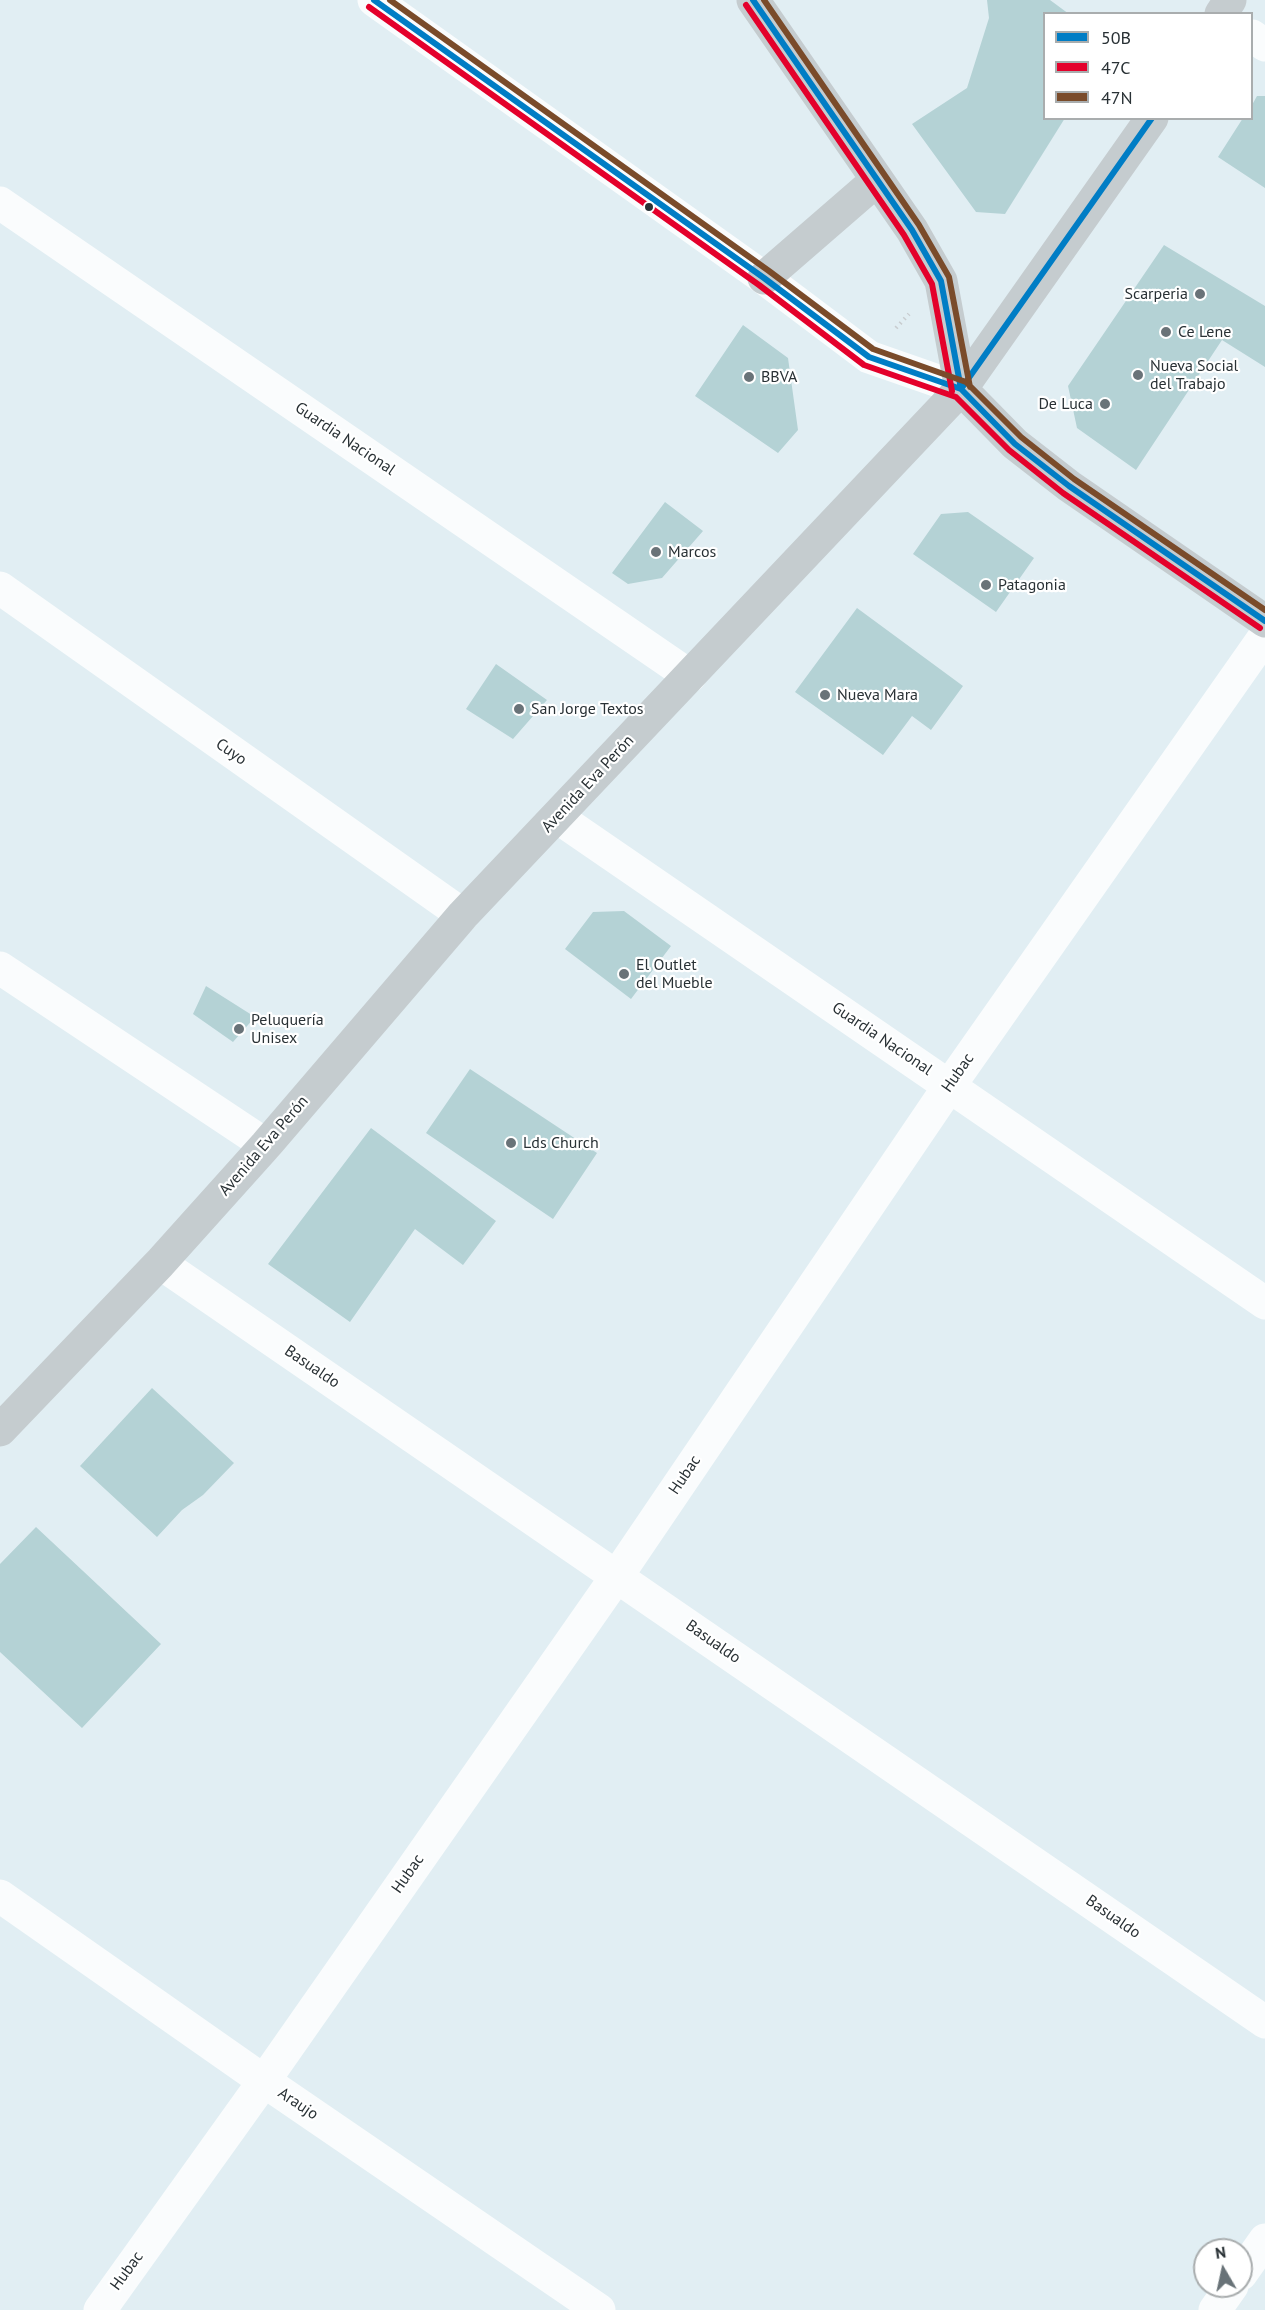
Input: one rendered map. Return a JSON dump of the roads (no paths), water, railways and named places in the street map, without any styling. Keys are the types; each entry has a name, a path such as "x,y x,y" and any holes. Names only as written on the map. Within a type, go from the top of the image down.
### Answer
{"main road":[{"path":"753,0 912,230 941,281 961,389 1015,444 1068,486 1265,621"},
{"name":"Avenida Eva Perón","path":"4,1419 160,1263 266,1145 463,915 961,389 1151,120"},
{"path":"764,278 877,180"}],"street":[{"path":"374,0 764,278 869,357 961,389"},
{"name":"Guardia Nacional","path":"0,202 690,675"},
{"name":"Cuyo","path":"0,588 463,915"},
{"name":"Hubac","path":"100,2310 264,2081 617,1576 950,1085 1265,636"},
{"name":"Guardia Nacional","path":"557,817 1265,1303"},
{"path":"0,968 266,1145"},
{"name":"Basualdo","path":"160,1263 1265,2022"},
{"name":"Araujo","path":"0,1896 264,2081 599,2310"},
{"path":"1253,2257 1265,2240"}],"place":[{"name":"Scarperia","path":"1200,294"},
{"name":"Ce Lene","path":"1166,332"},
{"name":"Nueva Social del Trabajo","path":"1138,375"},
{"name":"BBVA","path":"749,377"},
{"name":"De Luca","path":"1105,404"},
{"name":"Marcos","path":"656,552"},
{"name":"Patagonia","path":"986,585"},
{"name":"Nueva Mara","path":"825,695"},
{"name":"San Jorge Textos","path":"519,709"},
{"name":"El Outlet del Mueble","path":"624,974"},
{"name":"Peluquería Unisex","path":"239,1029"},
{"name":"Lds Church","path":"511,1143"}]}
